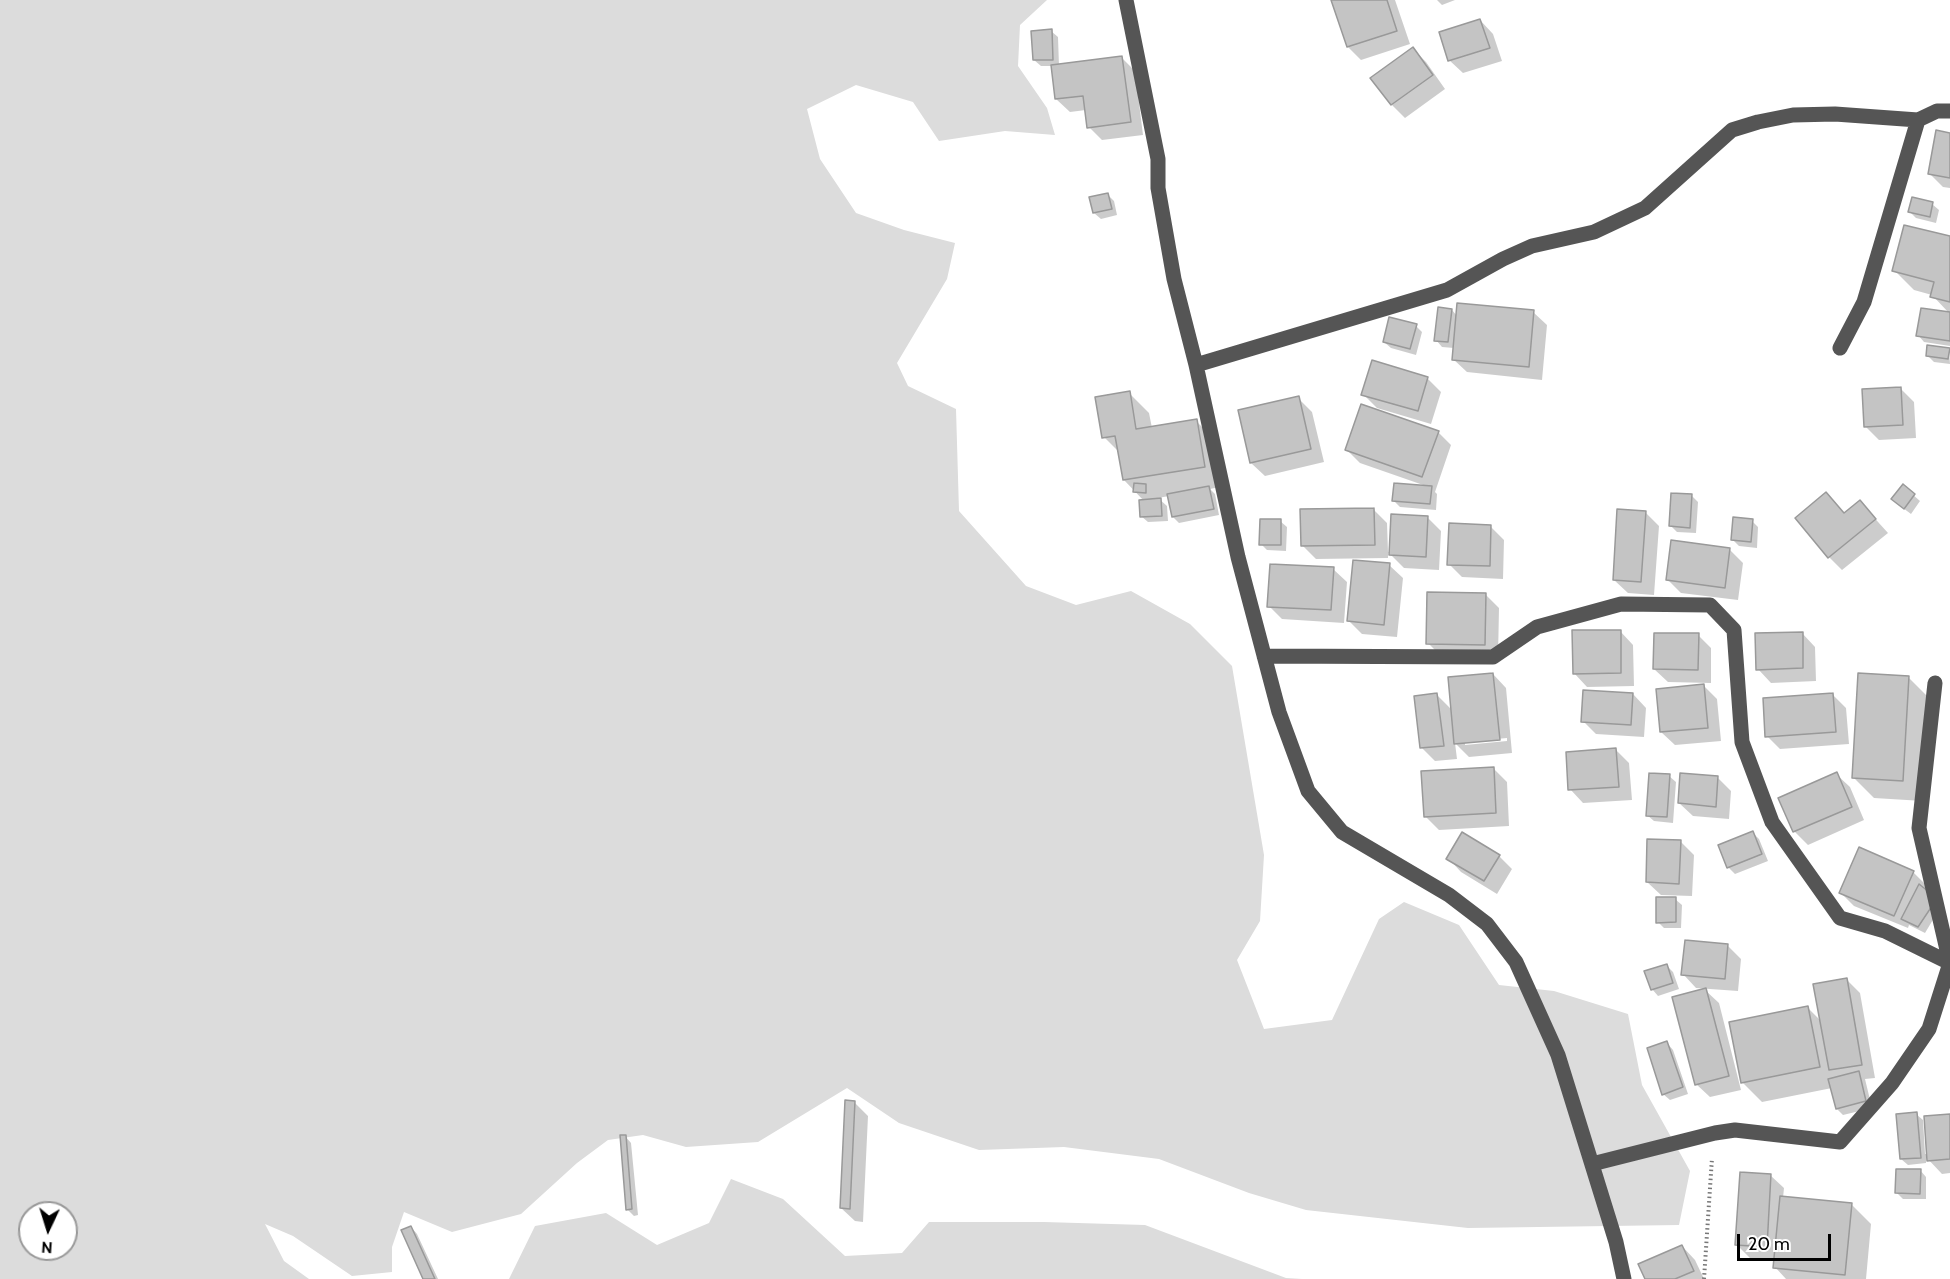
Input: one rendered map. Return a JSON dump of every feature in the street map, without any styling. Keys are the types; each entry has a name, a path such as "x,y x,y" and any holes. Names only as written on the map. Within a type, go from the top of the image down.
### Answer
{"street":[{"path":"1126,0 1158,159 1158,188 1174,279 1196,365 1238,557 1279,712 1308,791 1342,832 1449,895 1487,924 1516,962 1558,1056 1616,1242 1624,1279"},
{"path":"1196,365 1447,290 1532,246 1594,232 1645,208 1732,130 1793,115 1835,114 1918,120 1937,111 1950,111"},
{"path":"1840,348 1864,302 1918,120"},
{"path":"1264,656 1493,657 1537,627 1621,604 1710,605 1734,630 1742,742 1772,822 1840,918 1885,931 1950,963"},
{"path":"1592,1164 1735,1130 1840,1142 1892,1083 1929,1029 1950,963 1920,828 1935,683"}],"path":[{"path":"1704,1279 1704,1253 1715,1133"}],"shaded area":[{"path":"0,0 1047,0 1020,25 1018,66 1047,108 1055,135 1005,131 939,141 913,102 856,85 807,109 820,159 856,213 904,230 955,243 947,279 897,363 908,386 956,409 959,511 1026,586 1076,605 1131,591 1190,624 1232,666 1264,855 1260,921 1237,960 1264,1029 1332,1020 1379,919 1404,902 1459,925 1499,985 1554,991 1628,1014 1642,1085 1690,1171 1679,1225 1468,1228 1306,1210 1249,1193 1159,1159 1064,1147 979,1150 899,1123 847,1088 758,1142 686,1147 643,1135 608,1140 577,1163 521,1214 452,1232 404,1212 392,1247 392,1272 352,1276 293,1236 265,1224 284,1261 309,1279 0,1279"},
{"path":"731,1179 783,1199 845,1256 902,1253 929,1222 1145,1225 1286,1278 1302,1279 509,1279 535,1226 606,1213 657,1245 709,1223"}],"building":[{"path":"1331,0 1387,0 1397,31 1347,47"},
{"path":"1480,19 1490,48 1448,61 1439,32"},
{"path":"1052,29 1053,60 1033,60 1031,31"},
{"path":"1413,47 1433,75 1391,105 1370,78"},
{"path":"1122,56 1131,122 1087,128 1083,96 1055,99 1051,65"},
{"path":"1936,130 1950,133 1950,178 1928,174"},
{"path":"1108,193 1112,209 1093,213 1089,197"},
{"path":"1912,197 1933,202 1930,217 1908,212"},
{"path":"1904,225 1950,236 1950,302 1930,297 1934,282 1892,271"},
{"path":"1457,303 1534,310 1529,367 1452,360"},
{"path":"1438,307 1452,309 1448,342 1434,341"},
{"path":"1921,308 1950,312 1950,341 1916,336"},
{"path":"1389,317 1417,324 1410,349 1383,342"},
{"path":"1927,345 1950,348 1948,359 1926,356"},
{"path":"1372,360 1428,377 1418,411 1361,395"},
{"path":"1901,387 1903,425 1864,427 1862,389"},
{"path":"1130,391 1136,429 1197,419 1205,467 1123,480 1115,436 1102,438 1095,397"},
{"path":"1299,396 1311,449 1250,463 1238,410"},
{"path":"1361,404 1439,431 1422,477 1345,450"},
{"path":"1134,483 1146,484 1146,493 1133,492"},
{"path":"1394,483 1432,486 1430,504 1392,501"},
{"path":"1903,484 1915,494 1904,509 1891,499"},
{"path":"1209,486 1214,509 1172,517 1167,494"},
{"path":"1826,492 1844,513 1860,500 1876,519 1828,558 1795,518"},
{"path":"1671,493 1692,494 1690,528 1669,526"},
{"path":"1161,498 1162,516 1140,517 1139,500"},
{"path":"1374,508 1375,545 1301,546 1300,509"},
{"path":"1617,509 1646,511 1641,582 1613,580"},
{"path":"1391,514 1428,516 1426,557 1389,555"},
{"path":"1733,517 1753,519 1751,542 1731,540"},
{"path":"1260,519 1281,519 1281,545 1259,545"},
{"path":"1449,523 1491,525 1490,566 1447,565"},
{"path":"1671,540 1730,548 1725,588 1666,580"},
{"path":"1353,560 1390,563 1384,625 1347,621"},
{"path":"1270,564 1334,567 1331,610 1267,607"},
{"path":"1427,592 1486,593 1485,645 1426,644"},
{"path":"1572,630 1621,630 1621,673 1573,674"},
{"path":"1803,632 1803,668 1756,670 1755,633"},
{"path":"1654,633 1699,633 1698,670 1653,669"},
{"path":"1493,673 1500,740 1454,744 1448,677"},
{"path":"1858,673 1909,676 1903,781 1852,778"},
{"path":"1704,684 1708,728 1660,732 1656,689"},
{"path":"1583,690 1633,693 1631,725 1581,722"},
{"path":"1437,693 1444,746 1420,748 1414,696"},
{"path":"1833,693 1836,732 1765,737 1763,698"},
{"path":"1616,748 1619,787 1568,790 1566,752"},
{"path":"1494,767 1496,813 1424,817 1421,771"},
{"path":"1837,772 1852,807 1793,832 1778,798"},
{"path":"1649,773 1670,774 1667,817 1646,816"},
{"path":"1680,773 1718,776 1716,807 1678,803"},
{"path":"1753,831 1762,854 1727,868 1718,845"},
{"path":"1462,832 1500,855 1484,881 1446,859"},
{"path":"1647,839 1681,840 1679,884 1646,882"},
{"path":"1859,847 1914,871 1894,916 1839,893"},
{"path":"1919,884 1929,892 1932,906 1918,927 1901,919"},
{"path":"1656,897 1676,897 1676,922 1656,923"},
{"path":"1685,940 1728,944 1725,979 1681,975"},
{"path":"1667,964 1673,983 1651,990 1644,971"},
{"path":"1847,978 1862,1065 1829,1070 1813,984"},
{"path":"1706,988 1729,1076 1695,1085 1672,997"},
{"path":"1808,1006 1820,1067 1741,1083 1729,1022"},
{"path":"1667,1041 1683,1087 1662,1095 1647,1048"},
{"path":"1859,1071 1866,1101 1836,1109 1828,1079"},
{"path":"845,1100 855,1101 850,1209 840,1208"},
{"path":"1917,1112 1921,1158 1900,1159 1896,1114"},
{"path":"1950,1114 1950,1159 1927,1161 1924,1116"},
{"path":"620,1135 626,1135 632,1209 626,1210"},
{"path":"1896,1169 1921,1169 1920,1194 1895,1193"},
{"path":"1740,1172 1771,1174 1767,1247 1735,1245"},
{"path":"1780,1196 1852,1203 1845,1275 1773,1268"},
{"path":"411,1226 435,1279 423,1279 401,1230"},
{"path":"1682,1245 1694,1271 1675,1279 1645,1279 1638,1264"}]}
